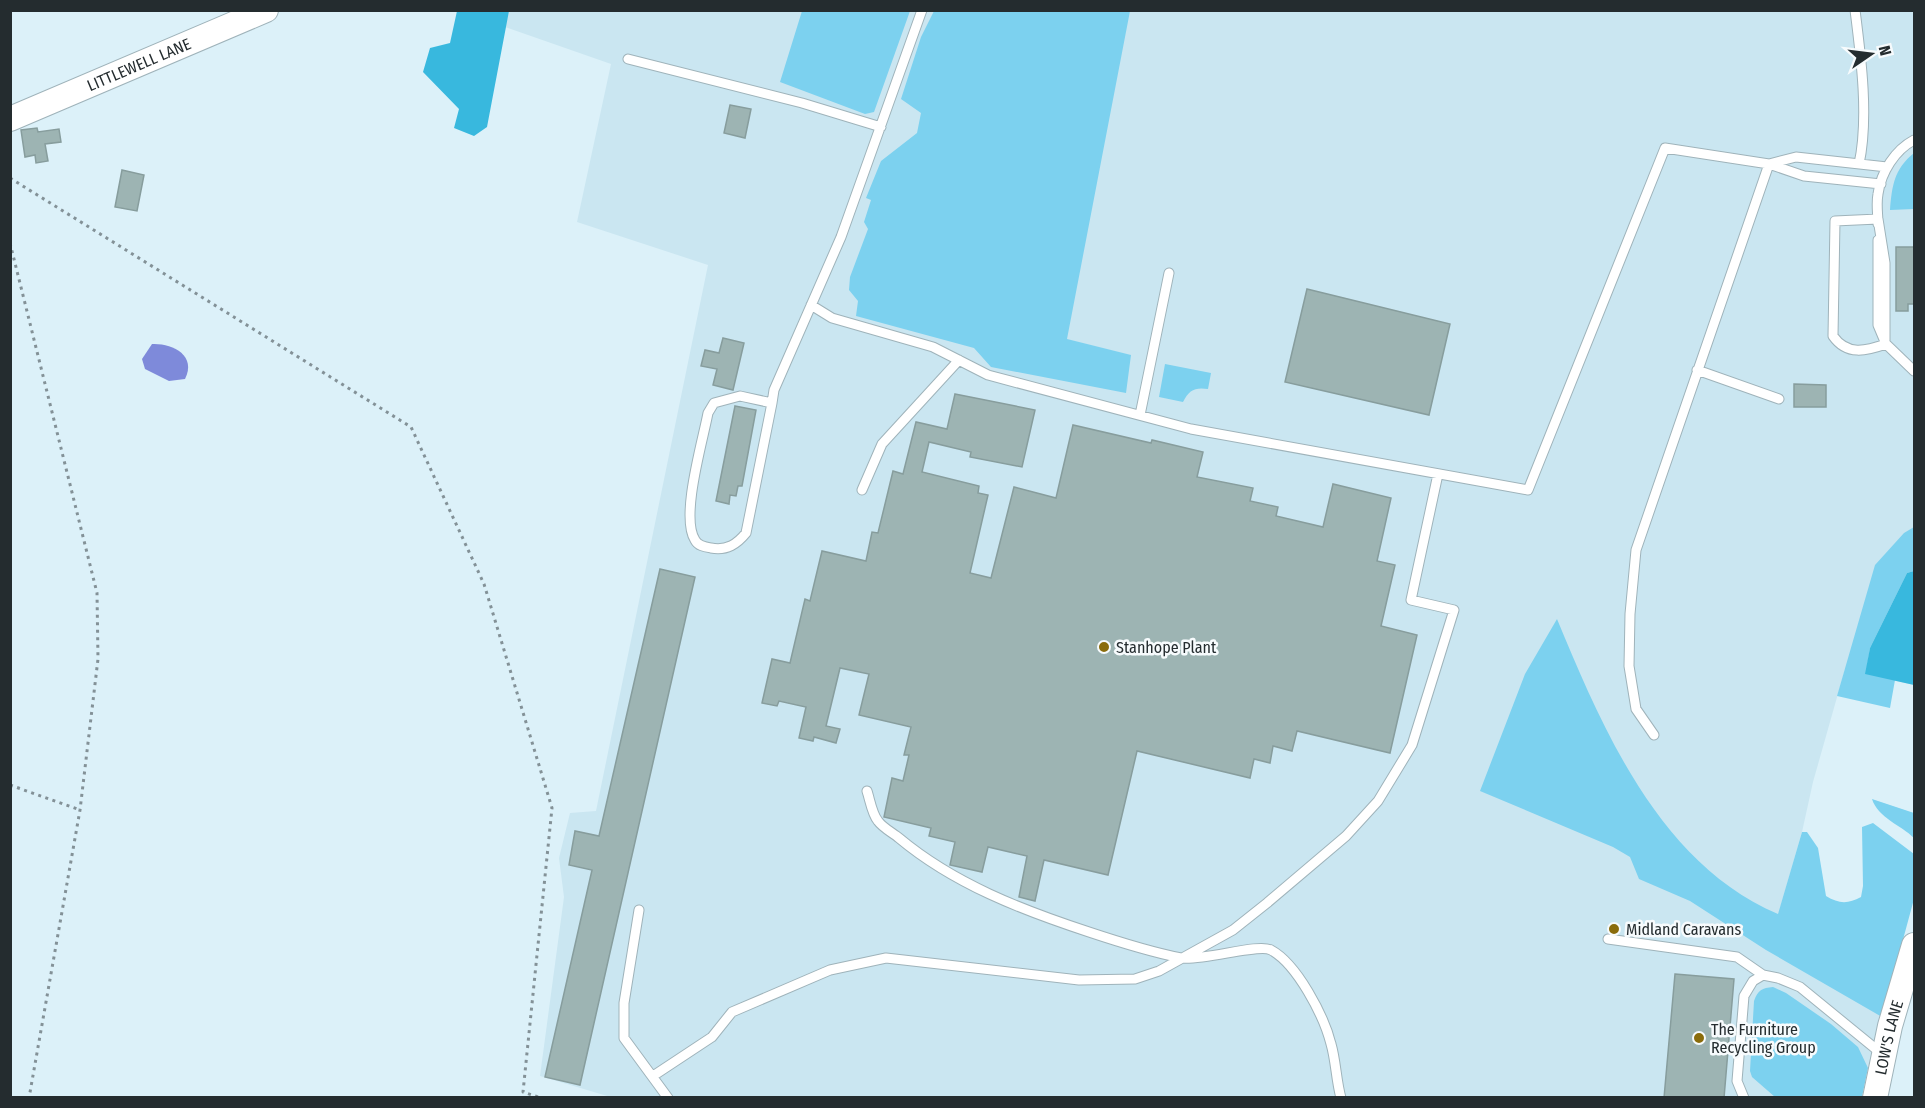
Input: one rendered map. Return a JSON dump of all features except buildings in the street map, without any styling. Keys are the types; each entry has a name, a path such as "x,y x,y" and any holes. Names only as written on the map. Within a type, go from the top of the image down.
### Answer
{"street":[{"name":"LITTLEWELL LANE","path":"10,119 266,10"},
{"name":"LOW'S LANE","path":"1875,1098 1890,1026 1911,955"}],"lane":[{"path":"772,403 740,396 714,403 708,413 692,489 690,513 691,530 695,542 703,547 715,549 736,545 746,533 772,403 774,390 841,237 922,10"},
{"path":"1856,10 1861,56 1863,133 1859,164"},
{"path":"628,59 881,127"},
{"path":"1914,140 1898,152 1887,167 1878,194 1878,325 1886,342 1914,371"},
{"path":"811,305 832,318 933,347 988,375 1191,429 1528,490 1665,148 1769,164 1804,176 1881,184"},
{"path":"1769,164 1796,157 1887,167"},
{"path":"1654,735 1636,709 1629,666 1630,614 1636,550 1769,164"},
{"path":"1878,219 1835,221 1833,336 1839,344 1850,351 1870,350 1886,342"},
{"path":"1140,415 1169,273"},
{"path":"862,490 882,444 959,360"},
{"path":"1697,370 1779,399"},
{"path":"653,1076 712,1037 732,1012 830,970 886,958 1079,980 1135,979 1159,971 1233,930 1346,836 1378,801 1412,745 1454,610 1411,600 1438,474"},
{"path":"867,791 877,821 923,858 965,882 1041,916 1118,942 1183,958 1205,958 1257,948 1269,948 1303,984 1322,1017 1335,1060 1341,1098"},
{"path":"639,910 624,1003 624,1038 668,1098"},
{"path":"1608,939 1737,957 1763,975 1800,987 1884,1055"},
{"path":"1744,1098 1737,1081 1744,996 1754,981 1763,975"}],"path":[{"path":"10,178 411,427 484,584 552,808 523,1092 541,1098"},
{"path":"10,243 97,593 98,658 80,810 28,1098"},
{"path":"10,785 80,810"}],"shaded area":[{"path":"509,10 1914,11 1914,685 1845,669 1778,915 1882,1017 1860,1097 614,1098 540,1076 564,897 559,858 570,813 596,811 708,265 577,222 611,64 505,27"},
{"path":"457,11 509,11 487,127 474,136 454,128 459,109 423,72 430,48 450,43"},
{"path":"802,11 910,11 874,112 865,114 780,82"},
{"path":"934,11 1130,11 1067,339 1131,355 1126,393 991,367 974,348 856,316 858,301 849,290 850,277 868,229 864,222 871,200 866,198 881,161 917,133 921,113 901,99 921,37"},
{"path":"1914,153 1914,209 1890,210 1895,178 1902,165"},
{"path":"152,344 174,348 185,357 188,371 185,379 169,381 145,369 142,359"},
{"path":"1165,364 1211,373 1208,389 1193,390 1183,402 1159,397"},
{"path":"1914,527 1914,571 1907,573 1870,648 1866,673 1895,680 1890,708 1837,696 1875,565 1904,533"},
{"path":"1914,571 1914,685 1865,674 1870,648 1907,573"},
{"path":"1557,619 1594,705 1640,789 1668,828 1700,862 1737,892 1778,914 1802,832 1807,832 1818,848 1826,896 1839,902 1848,902 1861,897 1863,886 1862,827 1873,823 1914,854 1914,899 1882,1017 1766,950 1690,901 1639,879 1630,857 1613,847 1480,791 1525,674"},
{"path":"1872,799 1914,813 1914,838 1884,816"},
{"path":"1773,987 1786,993 1831,1024 1858,1047 1868,1068 1862,1097 1775,1097 1752,1077 1750,1071 1754,1001 1761,990"}],"place":[{"name":"Stanhope Plant","path":"1104,647"},
{"name":"Midland Caravans","path":"1614,929"},
{"name":"The Furniture Recycling Group","path":"1699,1038"}]}
